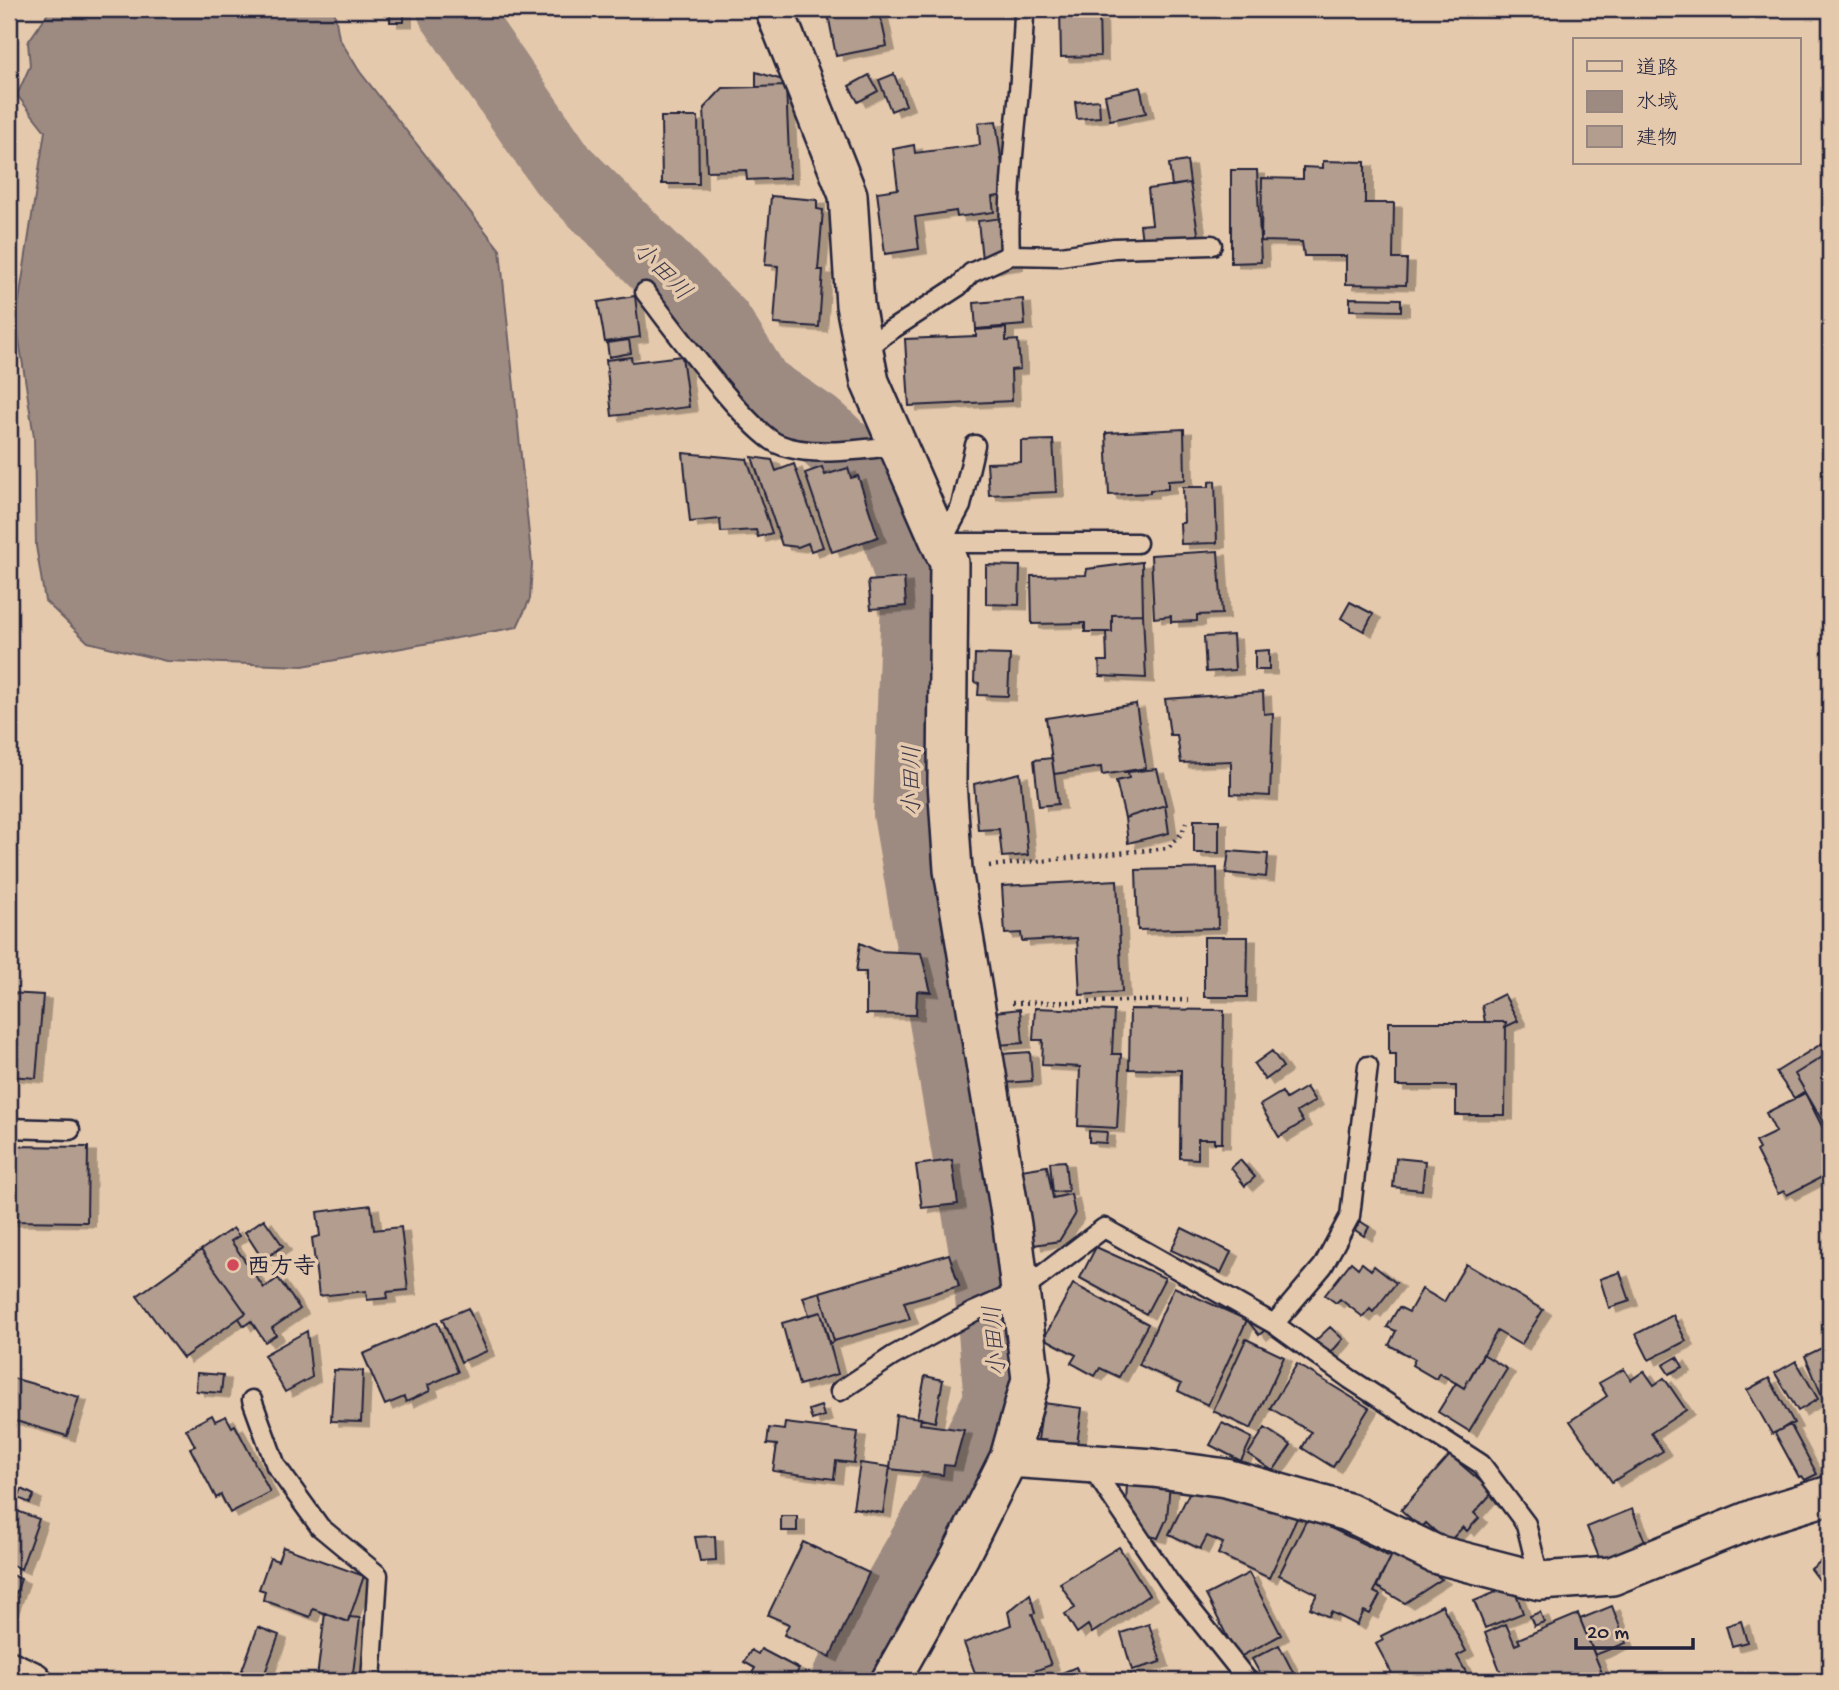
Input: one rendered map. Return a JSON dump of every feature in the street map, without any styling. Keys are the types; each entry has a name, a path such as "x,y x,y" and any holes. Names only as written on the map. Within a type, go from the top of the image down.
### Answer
{"street":[{"path":"774,9 848,195 855,305 884,447 941,543 949,563 947,782 953,870 977,1007 1031,1379 1009,1458 960,1556 890,1681"},
{"path":"1009,1458 1153,1468 1226,1478 1348,1512 1436,1554 1541,1581 1612,1576 1758,1517 1830,1495"},
{"path":"9,1670 33,1681"}],"lane":[{"path":"1010,255 1008,216 1024,46 1024,9"},
{"path":"864,352 885,334 959,286 971,273 1010,255 1060,256 1114,248 1212,245"},
{"path":"645,292 743,414 778,444 819,452 884,447"},
{"path":"975,445 961,506 941,543 1137,543"},
{"path":"1274,1324 1323,1266 1350,1216 1368,1066"},
{"path":"9,1128 70,1130"},
{"path":"840,1391 893,1356 973,1312 1017,1293 1104,1228 1274,1324 1350,1379 1482,1464 1526,1524 1541,1581"},
{"path":"252,1400 276,1466 305,1507 320,1527 378,1575 371,1681"},
{"path":"1090,1465 1170,1583 1248,1681"}],"path":[{"path":"953,870 1168,848 1182,834 1187,820"},
{"path":"977,1007 1009,1003 1188,1000"}],"water":[{"path":"51,9 334,9 339,38 360,72 500,250 532,564 530,599 517,627 303,666 166,661 88,642 45,601 36,546 34,437 16,320 45,131 17,95 30,66 28,42"}],"building":[{"path":"390,9 404,9 404,22 390,22"},
{"path":"827,9 879,9 887,46 836,56"},
{"path":"1060,9 1099,9 1100,56 1061,57"},
{"path":"756,72 786,81 786,86 756,87"},
{"path":"894,74 906,105 891,111 879,80"},
{"path":"869,75 878,91 858,102 849,86"},
{"path":"786,86 790,178 747,180 746,170 707,171 704,108 723,88"},
{"path":"1140,87 1146,113 1110,120 1105,95"},
{"path":"1099,100 1100,117 1077,119 1075,102"},
{"path":"661,117 698,117 699,184 662,184"},
{"path":"996,121 1006,195 992,197 994,212 957,217 956,211 915,217 919,249 885,254 877,192 898,189 893,149 914,145 915,153 980,145 978,123"},
{"path":"1187,161 1190,183 1172,186 1169,164"},
{"path":"1323,161 1365,162 1365,203 1394,203 1393,259 1407,259 1406,285 1346,284 1346,256 1304,256 1302,242 1261,241 1262,178 1303,179 1303,167 1323,168"},
{"path":"1231,170 1257,170 1261,262 1231,263"},
{"path":"1190,183 1200,245 1143,250 1140,225 1152,224 1148,189"},
{"path":"771,196 817,200 817,209 823,210 818,270 823,270 819,327 774,324 778,266 765,265"},
{"path":"1010,217 1015,265 983,269 978,221"},
{"path":"635,296 640,337 605,342 598,302"},
{"path":"1350,298 1401,299 1401,311 1350,310"},
{"path":"1023,299 1025,325 976,329 974,303"},
{"path":"1006,328 1006,341 1018,340 1020,369 1011,370 1012,401 909,406 905,339 976,336 976,330"},
{"path":"629,340 631,353 609,357 607,343"},
{"path":"682,356 689,407 612,416 606,360 631,357 632,362"},
{"path":"1184,429 1185,480 1168,481 1168,489 1150,490 1150,493 1109,495 1106,433"},
{"path":"1053,440 1056,492 989,495 987,463 1021,462 1021,441"},
{"path":"683,453 747,459 772,533 758,537 756,530 721,532 720,519 690,522"},
{"path":"752,457 772,460 776,471 794,464 823,547 811,551 808,543 798,547 782,545"},
{"path":"822,467 825,475 848,468 851,478 858,476 878,537 832,552 805,473"},
{"path":"1215,481 1217,543 1181,544 1180,523 1184,523 1183,487 1209,487 1209,482"},
{"path":"1218,551 1222,614 1197,615 1197,621 1171,622 1171,616 1154,618 1151,555"},
{"path":"1142,562 1143,614 1112,615 1112,632 1085,632 1085,623 1032,624 1031,576 1086,575 1087,569"},
{"path":"986,565 1020,566 1019,605 986,604"},
{"path":"904,578 906,606 871,609 868,581"},
{"path":"1350,602 1373,614 1364,631 1341,618"},
{"path":"1143,614 1146,678 1100,676 1099,661 1107,661 1106,632 1112,632 1112,615"},
{"path":"1233,635 1235,670 1206,672 1204,637"},
{"path":"1269,650 1269,670 1255,670 1255,651"},
{"path":"975,654 1010,655 1008,696 978,695 979,683 974,682"},
{"path":"1263,692 1264,714 1273,713 1270,796 1231,794 1231,761 1181,763 1177,735 1170,735 1165,699"},
{"path":"1136,704 1146,768 1102,775 1101,767 1054,774 1046,718"},
{"path":"1052,758 1058,804 1039,806 1034,760"},
{"path":"1157,769 1166,805 1125,818 1116,781 1129,778 1128,772"},
{"path":"1020,773 1028,855 1002,857 999,829 978,830 974,784"},
{"path":"1165,805 1169,833 1128,843 1125,818"},
{"path":"1194,820 1219,820 1219,853 1194,853"},
{"path":"1229,851 1268,854 1266,877 1226,873"},
{"path":"1217,868 1218,928 1138,930 1136,870"},
{"path":"1117,880 1122,992 1080,995 1077,938 1022,941 1021,933 1005,934 1002,886"},
{"path":"1204,937 1248,937 1247,997 1204,997"},
{"path":"860,943 877,951 921,953 931,992 917,991 916,1015 866,1014 866,972 856,972"},
{"path":"9,993 43,995 36,1078 9,1076"},
{"path":"1504,994 1518,1021 1505,1027 1506,1022 1485,1022 1482,1005"},
{"path":"1035,1008 1114,1011 1112,1054 1121,1054 1117,1128 1078,1126 1080,1067 1042,1065 1043,1040 1033,1040"},
{"path":"1020,1009 1023,1043 998,1045 995,1012"},
{"path":"1130,1009 1224,1010 1222,1143 1214,1143 1214,1139 1198,1139 1198,1159 1180,1158 1181,1070 1129,1069"},
{"path":"1389,1022 1506,1022 1505,1115 1456,1115 1456,1086 1396,1086 1396,1054 1389,1054"},
{"path":"1823,1043 1829,1053 1795,1074 1805,1091 1794,1098 1776,1072"},
{"path":"1272,1051 1283,1067 1265,1080 1254,1064"},
{"path":"1030,1052 1032,1081 1003,1083 1001,1054"},
{"path":"1829,1053 1830,1055 1830,1134 1795,1074"},
{"path":"1306,1087 1315,1101 1297,1112 1303,1122 1279,1137 1260,1105 1282,1092 1286,1099"},
{"path":"1805,1093 1830,1142 1830,1173 1787,1195 1784,1191 1778,1194 1756,1151 1759,1149 1755,1142 1776,1132 1766,1113"},
{"path":"1089,1131 1107,1132 1106,1143 1089,1142"},
{"path":"9,1146 88,1147 87,1222 9,1221"},
{"path":"1396,1158 1425,1161 1422,1190 1393,1187"},
{"path":"952,1160 958,1204 922,1208 916,1165"},
{"path":"1240,1160 1255,1177 1245,1186 1231,1168"},
{"path":"1065,1161 1068,1191 1053,1192 1050,1162"},
{"path":"1047,1166 1053,1198 1071,1194 1075,1215 1059,1241 1034,1245 1021,1170"},
{"path":"371,1205 374,1230 401,1227 408,1290 387,1292 388,1298 367,1300 366,1291 319,1296 312,1238 320,1236 317,1212"},
{"path":"264,1219 283,1246 263,1260 245,1232"},
{"path":"1360,1221 1369,1227 1364,1236 1355,1230"},
{"path":"233,1228 239,1236 231,1241 264,1288 278,1278 300,1309 272,1328 276,1335 265,1342 251,1321 244,1326 239,1318 246,1313 201,1250"},
{"path":"1182,1228 1231,1252 1221,1273 1171,1250"},
{"path":"1096,1247 1165,1278 1146,1314 1080,1278"},
{"path":"201,1250 246,1313 183,1358 137,1296"},
{"path":"949,1254 959,1286 904,1302 910,1319 834,1341 820,1292"},
{"path":"1351,1262 1358,1268 1362,1263 1371,1270 1374,1266 1396,1283 1373,1312 1370,1309 1363,1317 1340,1299 1336,1303 1325,1295"},
{"path":"1466,1264 1543,1310 1521,1345 1497,1331 1464,1388 1439,1373 1436,1379 1412,1365 1415,1359 1389,1345 1396,1331 1387,1327 1399,1307 1409,1312 1422,1289 1444,1302"},
{"path":"1620,1272 1630,1301 1609,1308 1600,1279"},
{"path":"1073,1284 1148,1324 1119,1377 1100,1368 1095,1376 1071,1363 1076,1355 1044,1338"},
{"path":"1174,1287 1247,1320 1208,1405 1178,1391 1181,1384 1139,1365"},
{"path":"820,1292 834,1341 829,1344 821,1312 809,1315 803,1297"},
{"path":"468,1308 487,1351 461,1362 442,1319"},
{"path":"1250,1311 1265,1330 1259,1335 1244,1316"},
{"path":"821,1312 838,1374 799,1385 782,1323"},
{"path":"1673,1315 1686,1341 1649,1360 1636,1334"},
{"path":"437,1322 458,1372 428,1385 430,1391 406,1402 404,1397 385,1405 363,1354"},
{"path":"1330,1327 1343,1339 1329,1355 1315,1341"},
{"path":"307,1331 312,1377 285,1392 264,1355"},
{"path":"1246,1339 1284,1357 1251,1429 1213,1411"},
{"path":"1830,1344 1830,1412 1829,1412 1805,1356"},
{"path":"1483,1354 1507,1369 1469,1431 1438,1412 1456,1383 1464,1388"},
{"path":"1677,1357 1683,1367 1669,1374 1663,1365"},
{"path":"1796,1361 1818,1399 1798,1411 1775,1373"},
{"path":"1297,1364 1369,1408 1333,1467 1302,1448 1311,1432 1270,1408"},
{"path":"1624,1369 1631,1380 1644,1371 1654,1385 1664,1378 1686,1410 1651,1433 1663,1451 1612,1482 1570,1421 1607,1396 1599,1383"},
{"path":"334,1370 363,1371 361,1422 331,1421"},
{"path":"197,1373 223,1375 221,1393 196,1391"},
{"path":"925,1376 943,1380 935,1422 917,1418"},
{"path":"9,1377 79,1397 67,1436 9,1419"},
{"path":"1769,1378 1794,1423 1772,1434 1747,1390"},
{"path":"1043,1403 1082,1408 1077,1444 1038,1440"},
{"path":"821,1406 824,1416 812,1420 809,1410"},
{"path":"212,1415 215,1421 226,1416 232,1427 235,1425 270,1492 230,1513 221,1495 216,1498 190,1448 195,1446 186,1429"},
{"path":"896,1415 921,1418 920,1424 964,1430 954,1466 944,1465 943,1475 890,1469"},
{"path":"785,1423 858,1432 854,1463 836,1461 834,1479 773,1471 777,1445 767,1444 769,1428 784,1430"},
{"path":"1222,1423 1252,1438 1241,1461 1210,1445"},
{"path":"1790,1424 1817,1474 1805,1480 1802,1476 1799,1477 1775,1433"},
{"path":"1265,1428 1291,1445 1273,1471 1248,1454"},
{"path":"1450,1455 1493,1492 1474,1513 1479,1518 1467,1531 1463,1527 1448,1543 1426,1523 1421,1528 1401,1510"},
{"path":"860,1463 890,1467 883,1513 853,1508"},
{"path":"1127,1480 1170,1483 1167,1518 1158,1538 1146,1535 1133,1512 1126,1511"},
{"path":"1192,1487 1208,1495 1226,1488 1300,1512 1269,1578 1218,1554 1223,1543 1207,1536 1200,1549 1169,1534"},
{"path":"22,1489 34,1495 30,1503 18,1498"},
{"path":"9,1508 39,1519 21,1569 9,1564"},
{"path":"1632,1509 1645,1542 1600,1560 1587,1527"},
{"path":"781,1516 797,1516 797,1531 781,1531"},
{"path":"1308,1517 1391,1557 1374,1592 1380,1595 1370,1614 1364,1611 1357,1625 1331,1612 1329,1617 1310,1608 1317,1594 1279,1575"},
{"path":"715,1536 716,1560 700,1561 695,1537"},
{"path":"803,1542 869,1573 830,1657 784,1635 789,1624 768,1615"},
{"path":"283,1547 364,1576 348,1622 313,1609 310,1617 263,1600 265,1591 259,1589 270,1558 278,1561"},
{"path":"1119,1547 1149,1595 1092,1633 1088,1625 1077,1633 1065,1614 1075,1608 1060,1583"},
{"path":"1390,1550 1442,1579 1405,1603 1376,1586 1391,1557 1386,1555"},
{"path":"1830,1554 1830,1594 1811,1569"},
{"path":"1249,1573 1281,1635 1238,1658 1206,1595"},
{"path":"9,1574 21,1579 9,1612"},
{"path":"1513,1585 1523,1613 1485,1628 1474,1601"},
{"path":"1030,1594 1035,1613 1032,1614 1051,1665 1007,1681 978,1681 964,1643 1011,1625 1008,1612"},
{"path":"1442,1605 1466,1651 1457,1656 1467,1674 1453,1681 1396,1681 1376,1644 1383,1640 1381,1636"},
{"path":"1612,1606 1626,1643 1595,1655 1580,1619"},
{"path":"1540,1612 1544,1622 1534,1626 1530,1616"},
{"path":"325,1613 348,1622 349,1617 360,1618 352,1681 317,1678"},
{"path":"1578,1614 1602,1673 1581,1681 1504,1680 1485,1633 1506,1624 1515,1645 1520,1643 1518,1639"},
{"path":"1741,1621 1747,1642 1732,1646 1726,1626"},
{"path":"1149,1624 1161,1662 1132,1670 1121,1633"},
{"path":"258,1627 279,1635 262,1681 238,1681"},
{"path":"1279,1645 1294,1674 1281,1681 1264,1681 1252,1659"},
{"path":"761,1649 799,1669 792,1681 748,1681 755,1668 744,1662 751,1650 758,1654"},
{"path":"1076,1667 1082,1681 1060,1681 1057,1675"},
{"path":"1135,1673 1137,1681 1108,1681"}],"waterway":[{"name":"小田川","path":"452,9 563,170 718,324 758,388 821,431 846,455 890,510 916,598 908,813 988,1274 999,1401 944,1509 846,1681"}],"place":[{"name":"西方寺","path":"233,1265"}]}
